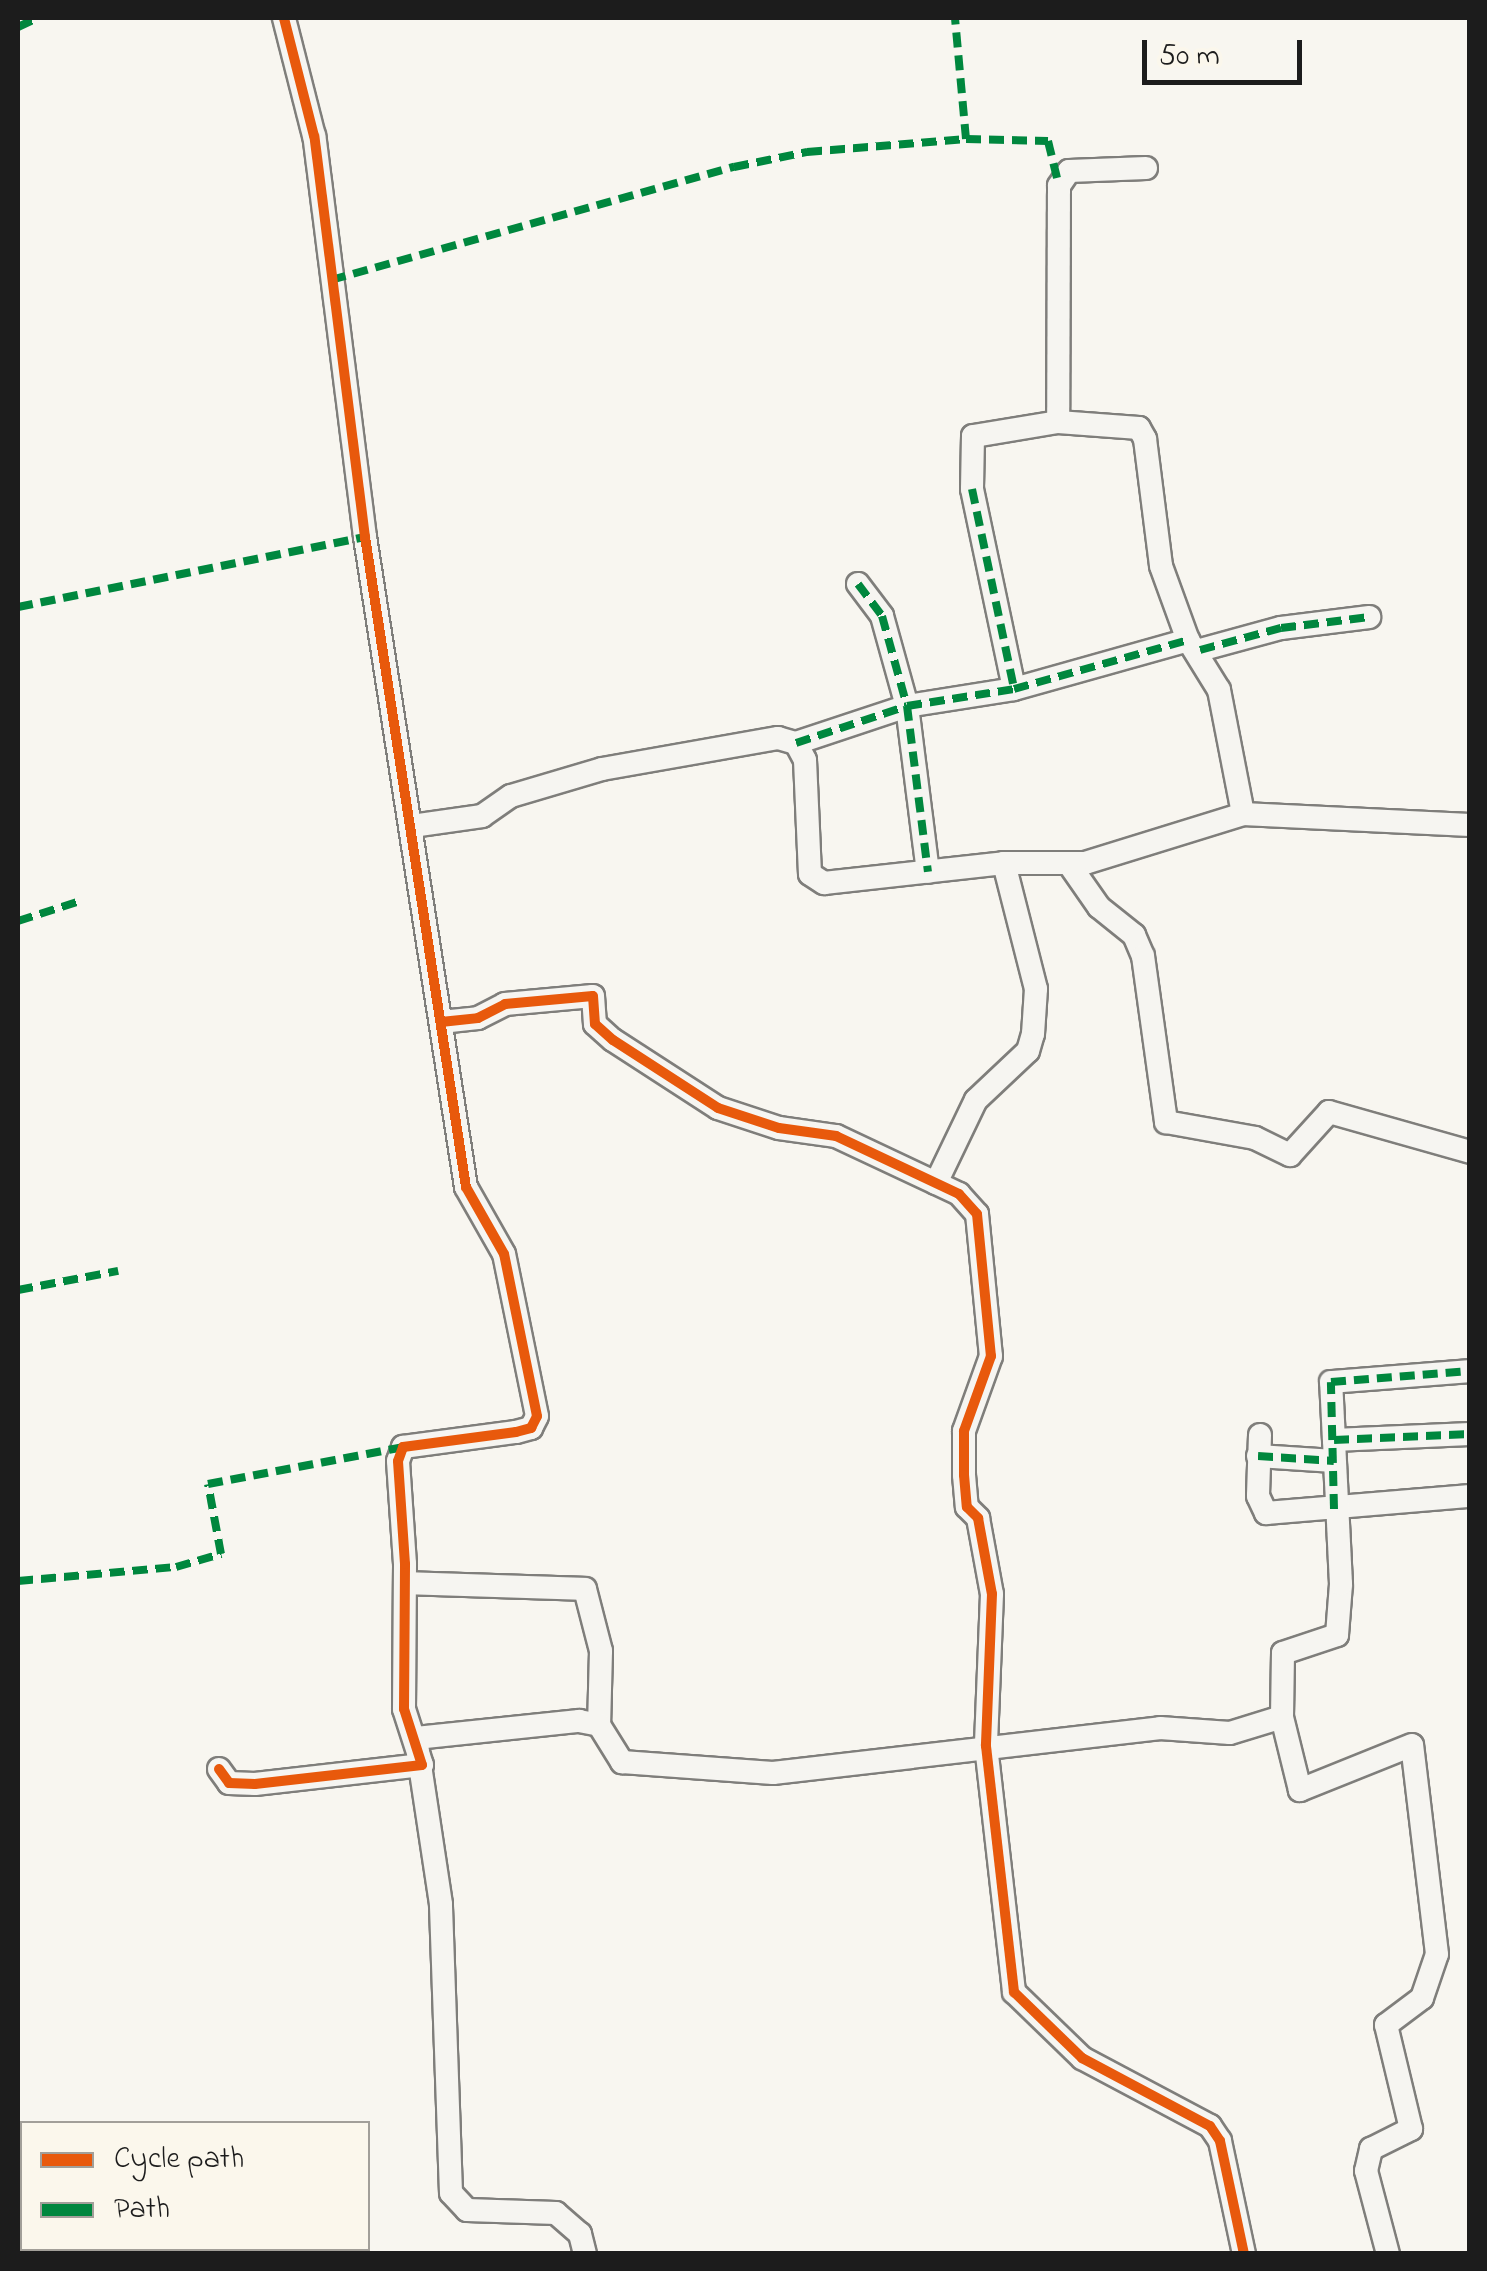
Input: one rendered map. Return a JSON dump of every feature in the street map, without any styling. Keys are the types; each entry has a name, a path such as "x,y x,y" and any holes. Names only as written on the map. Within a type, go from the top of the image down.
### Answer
{"street":[{"path":"284,18 314,136 365,537 466,1187 504,1254 537,1416 531,1428 516,1432 404,1447 398,1511 406,1583 404,1709 422,1765"},
{"path":"1058,422 1063,346 1059,186 1069,170 1146,168"},
{"path":"1014,689 972,490 973,436 1058,422 1138,428 1156,506 1162,566 1194,645 1219,690 1243,814"},
{"path":"858,584 882,616 907,706 928,872"},
{"path":"412,826 482,816 547,782 654,757 778,738 796,743 907,706 1014,689 1281,628 1369,617"},
{"path":"796,743 805,760 810,874 824,883 1004,863 1069,864 1243,814 1470,825"},
{"path":"936,1183 976,1100 1028,1051 1033,1034 1036,989 1004,863"},
{"path":"1069,864 1099,906 1134,936 1143,956 1166,1122 1255,1138 1290,1155 1329,1112 1470,1152"},
{"path":"441,1022 478,1018 505,1004 594,996 596,1024 613,1040 718,1108 779,1128 836,1136 936,1183 977,1214 992,1323 991,1356 964,1431 966,1507 978,1518 992,1594 986,1746 1014,1992 1082,2058 1210,2126 1220,2142 1244,2254"},
{"path":"1388,2254 1366,2171 1371,2149 1411,2129 1386,2025 1422,1998 1436,1954 1412,1745 1300,1790 1282,1717 1283,1653 1337,1635 1341,1584 1334,1509 1331,1382 1470,1371"},
{"path":"1470,1434 1334,1450 1259,1446 1258,1496 1266,1514 1470,1496"},
{"path":"406,1583 585,1589 600,1651 599,1724 622,1762 773,1773 1160,1728 1230,1733 1282,1717"},
{"path":"584,2254 580,2234 556,2213 467,2210 450,2194 441,1904 416,1738 425,1734 599,1724"},
{"path":"220,1769 229,1783 255,1784 422,1765"}],"marked path":[{"path":"18,27 37,18"},
{"path":"331,280 734,167 807,152 966,139 955,18"},
{"path":"966,139 1048,141 1059,186"},
{"path":"972,489 1014,689 1188,640"},
{"path":"18,607 365,537"},
{"path":"858,584 882,616 907,706 928,872"},
{"path":"1200,650 1281,628 1369,617"},
{"path":"796,743 907,706 1014,689"},
{"path":"18,921 77,902"},
{"path":"18,1290 118,1271"},
{"path":"1334,1509 1331,1382 1470,1371"},
{"path":"1334,1440 1470,1434"},
{"path":"18,1581 176,1567 221,1554 208,1484 403,1447"},
{"path":"1258,1456 1334,1461"}],"cycle path":[{"path":"219,1769 229,1783 255,1784 422,1765 404,1709 405,1564 398,1461 403,1447 516,1432 531,1428 537,1416 504,1254 466,1187 365,537 314,136 284,18"},
{"path":"441,1022 478,1018 505,1004 593,996 595,1024 613,1040 718,1108 779,1128 836,1136 959,1194 977,1214 991,1356 964,1431 964,1475 967,1507 978,1518 992,1594 986,1746 1014,1992 1082,2058 1210,2126 1220,2141 1244,2254"}]}
